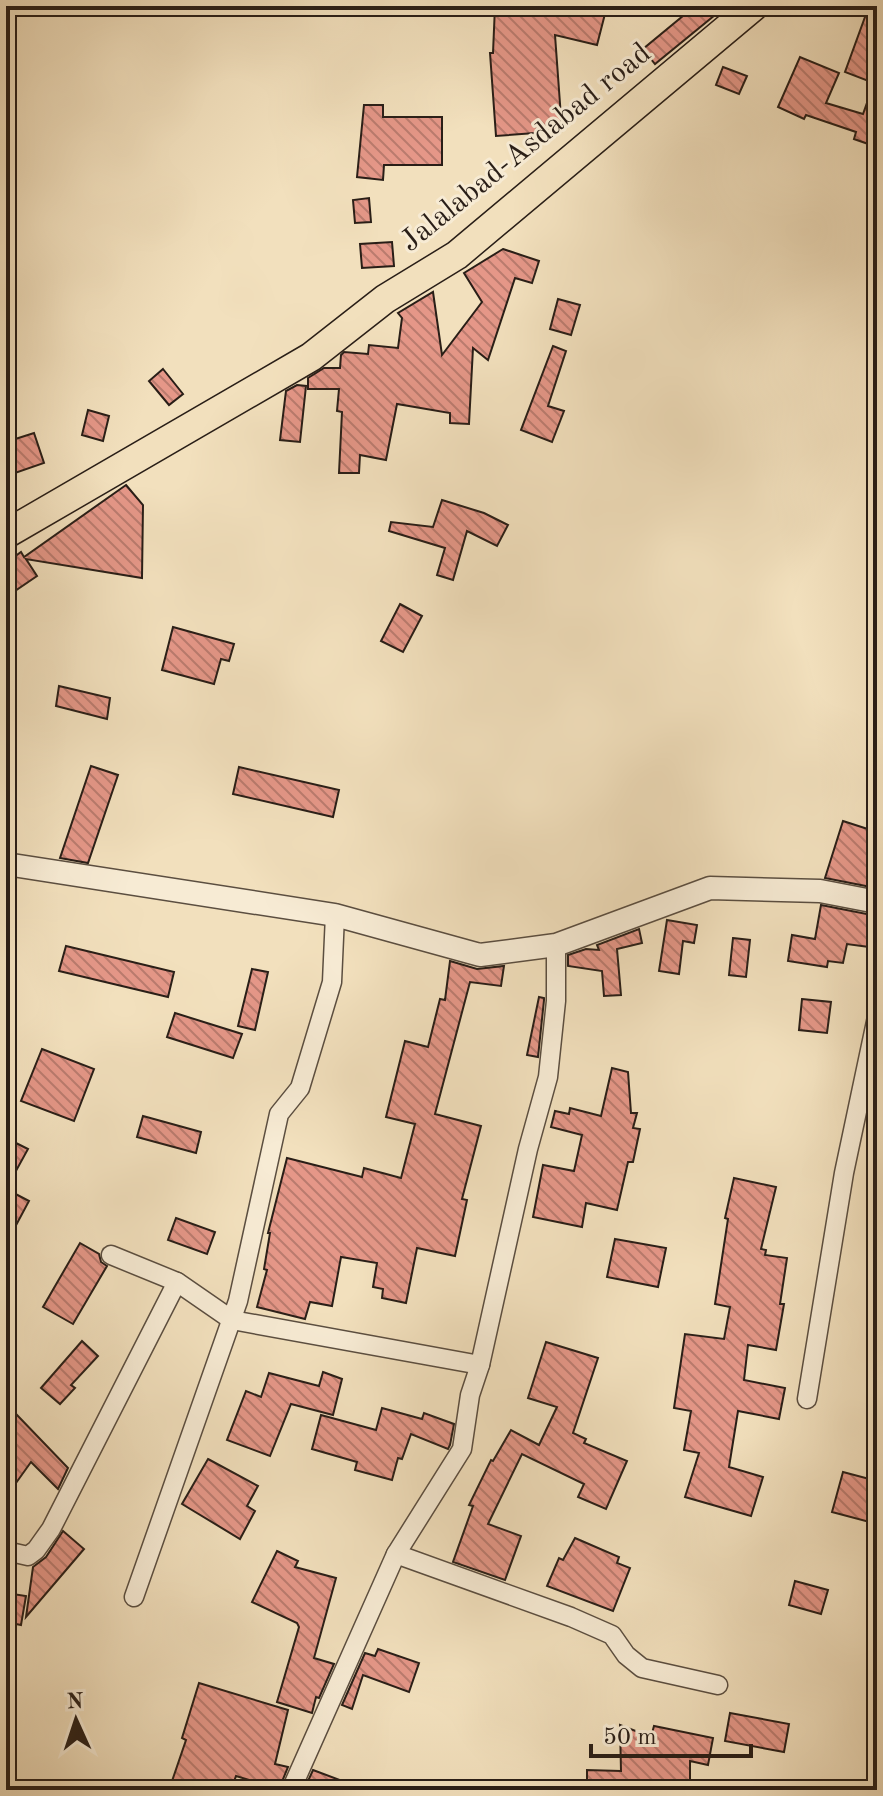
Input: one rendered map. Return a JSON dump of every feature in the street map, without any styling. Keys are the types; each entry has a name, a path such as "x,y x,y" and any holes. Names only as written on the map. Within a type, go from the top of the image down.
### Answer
{"main road":[{"name":"Jalalabad-Asdabad road","path":"6,534 311,357 385,299 457,255 754,6"}],"street":[{"path":"6,864 335,915 480,955 556,945 710,888 820,891 877,902"},
{"path":"134,1597 232,1320 279,1114 300,1088 332,982 335,915"},
{"path":"291,1790 396,1554 462,1449 470,1395 480,1365 528,1149 548,1077 556,1001 556,945"},
{"path":"807,1399 844,1173 877,1017"},
{"path":"111,1255 177,1282 232,1320 480,1365"},
{"path":"6,1551 28,1556 51,1529 177,1282"},
{"path":"396,1554 571,1617 612,1635 626,1655 642,1668 718,1685"}],"building":[{"path":"495,6 607,6 597,45 555,35 562,131 496,136 490,53 493,53"},
{"path":"695,6 726,6 655,64 643,49"},
{"path":"869,6 877,6 877,147 854,139 856,132 806,115 804,119 778,107 800,57 839,73 826,103 863,114 874,83 845,72"},
{"path":"723,67 747,76 739,94 716,85"},
{"path":"364,105 383,105 383,117 442,117 442,165 384,165 383,180 357,177"},
{"path":"369,198 371,222 355,223 353,200"},
{"path":"392,242 394,266 362,268 360,244"},
{"path":"503,249 539,261 532,283 515,278 488,360 473,348 469,424 450,423 450,413 397,404 386,460 360,455 359,473 339,473 342,412 337,411 339,389 308,389 308,378 324,368 340,368 344,352 368,354 369,345 398,348 402,318 398,313 433,292 442,355 482,302 464,273"},
{"path":"558,299 580,305 571,335 550,329"},
{"path":"553,346 566,351 548,406 564,411 552,442 521,430"},
{"path":"163,369 183,394 169,405 149,381"},
{"path":"297,385 306,386 300,442 280,440 286,391"},
{"path":"88,410 109,416 103,441 82,435"},
{"path":"34,433 44,463 15,473 6,442"},
{"path":"126,485 143,505 142,578 26,559 37,576 6,597 6,563 21,552 24,557"},
{"path":"442,500 484,513 508,525 497,546 467,531 453,580 437,575 445,548 389,531 391,522 433,527"},
{"path":"400,604 422,616 403,652 381,641"},
{"path":"173,627 234,644 229,661 221,659 214,684 162,670"},
{"path":"59,686 110,698 107,719 56,706"},
{"path":"91,766 118,775 88,863 60,858"},
{"path":"239,767 339,790 333,817 233,794"},
{"path":"843,821 877,832 876,888 825,878"},
{"path":"821,905 877,916 877,948 847,944 843,963 828,961 827,967 788,961 792,935 815,939"},
{"path":"667,920 697,925 694,943 683,941 679,974 659,971"},
{"path":"639,929 642,943 617,949 621,995 604,996 602,971 568,966 568,955 586,949 599,950 597,945"},
{"path":"733,938 750,940 746,977 729,975"},
{"path":"66,946 174,972 168,997 59,971"},
{"path":"450,961 477,969 504,966 501,986 470,982 435,1114 481,1126 462,1199 467,1200 455,1256 417,1248 406,1303 382,1298 383,1289 373,1287 377,1263 341,1257 332,1306 310,1302 305,1319 257,1307 267,1270 264,1269 268,1233 287,1158 362,1177 364,1168 401,1178 415,1124 386,1117 405,1041 428,1047 440,999 445,1000"},
{"path":"252,969 268,972 255,1030 238,1026"},
{"path":"539,997 544,1000 538,1057 527,1055"},
{"path":"802,999 831,1002 827,1033 799,1030"},
{"path":"175,1013 242,1034 233,1058 167,1037"},
{"path":"42,1049 94,1069 74,1121 21,1101"},
{"path":"612,1068 628,1072 631,1113 637,1113 633,1128 640,1129 633,1162 628,1162 617,1210 586,1203 582,1227 533,1217 543,1165 574,1171 582,1135 551,1127 555,1111 569,1114 570,1108 601,1116"},
{"path":"143,1116 201,1132 196,1153 137,1137"},
{"path":"6,1138 28,1149 6,1189"},
{"path":"734,1178 776,1187 761,1249 766,1250 765,1255 787,1258 780,1304 784,1304 776,1350 748,1345 744,1380 785,1388 779,1419 738,1411 729,1467 763,1477 751,1516 685,1497 699,1453 684,1450 691,1411 674,1408 685,1334 724,1339 730,1307 715,1304 728,1219 725,1218"},
{"path":"6,1189 29,1201 6,1244"},
{"path":"176,1218 215,1232 207,1254 168,1240"},
{"path":"615,1239 666,1248 658,1287 607,1277"},
{"path":"80,1243 99,1254 101,1262 107,1266 73,1324 43,1307"},
{"path":"82,1341 98,1356 71,1385 75,1388 60,1404 41,1388"},
{"path":"546,1342 598,1358 573,1433 586,1439 584,1443 627,1461 606,1509 578,1497 584,1484 522,1454 488,1524 521,1536 505,1580 453,1562 473,1506 469,1505 491,1460 511,1430 539,1445 557,1407 528,1398"},
{"path":"323,1372 342,1379 333,1415 291,1404 270,1456 227,1440 246,1391 261,1397 269,1373 319,1386"},
{"path":"382,1408 422,1419 424,1413 454,1424 448,1449 411,1434 402,1459 398,1458 392,1480 355,1470 357,1462 312,1449 321,1415 376,1430"},
{"path":"17,1415 68,1468 58,1489 31,1462 6,1497 6,1426"},
{"path":"208,1459 258,1486 247,1506 255,1511 240,1539 182,1504"},
{"path":"843,1472 877,1481 877,1524 832,1512"},
{"path":"63,1531 84,1549 26,1617 33,1567 46,1557"},
{"path":"575,1538 619,1557 617,1563 630,1568 613,1611 547,1586 559,1558 563,1560"},
{"path":"277,1551 298,1561 295,1567 336,1578 314,1658 334,1664 319,1698 316,1697 312,1713 277,1702 299,1627 297,1623 252,1602"},
{"path":"795,1581 828,1590 821,1614 789,1605"},
{"path":"6,1593 26,1596 21,1625 6,1622"},
{"path":"378,1649 419,1663 409,1692 363,1675 352,1709 342,1705 365,1653 375,1656"},
{"path":"199,1683 288,1710 275,1764 288,1767 279,1789 236,1776 231,1790 179,1790 170,1787 186,1740 182,1738"},
{"path":"730,1713 789,1724 784,1752 725,1741"},
{"path":"620,1725 651,1737 654,1726 713,1738 708,1765 690,1761 690,1790 587,1790 587,1770 621,1771"},
{"path":"313,1770 361,1788 304,1790"}]}
